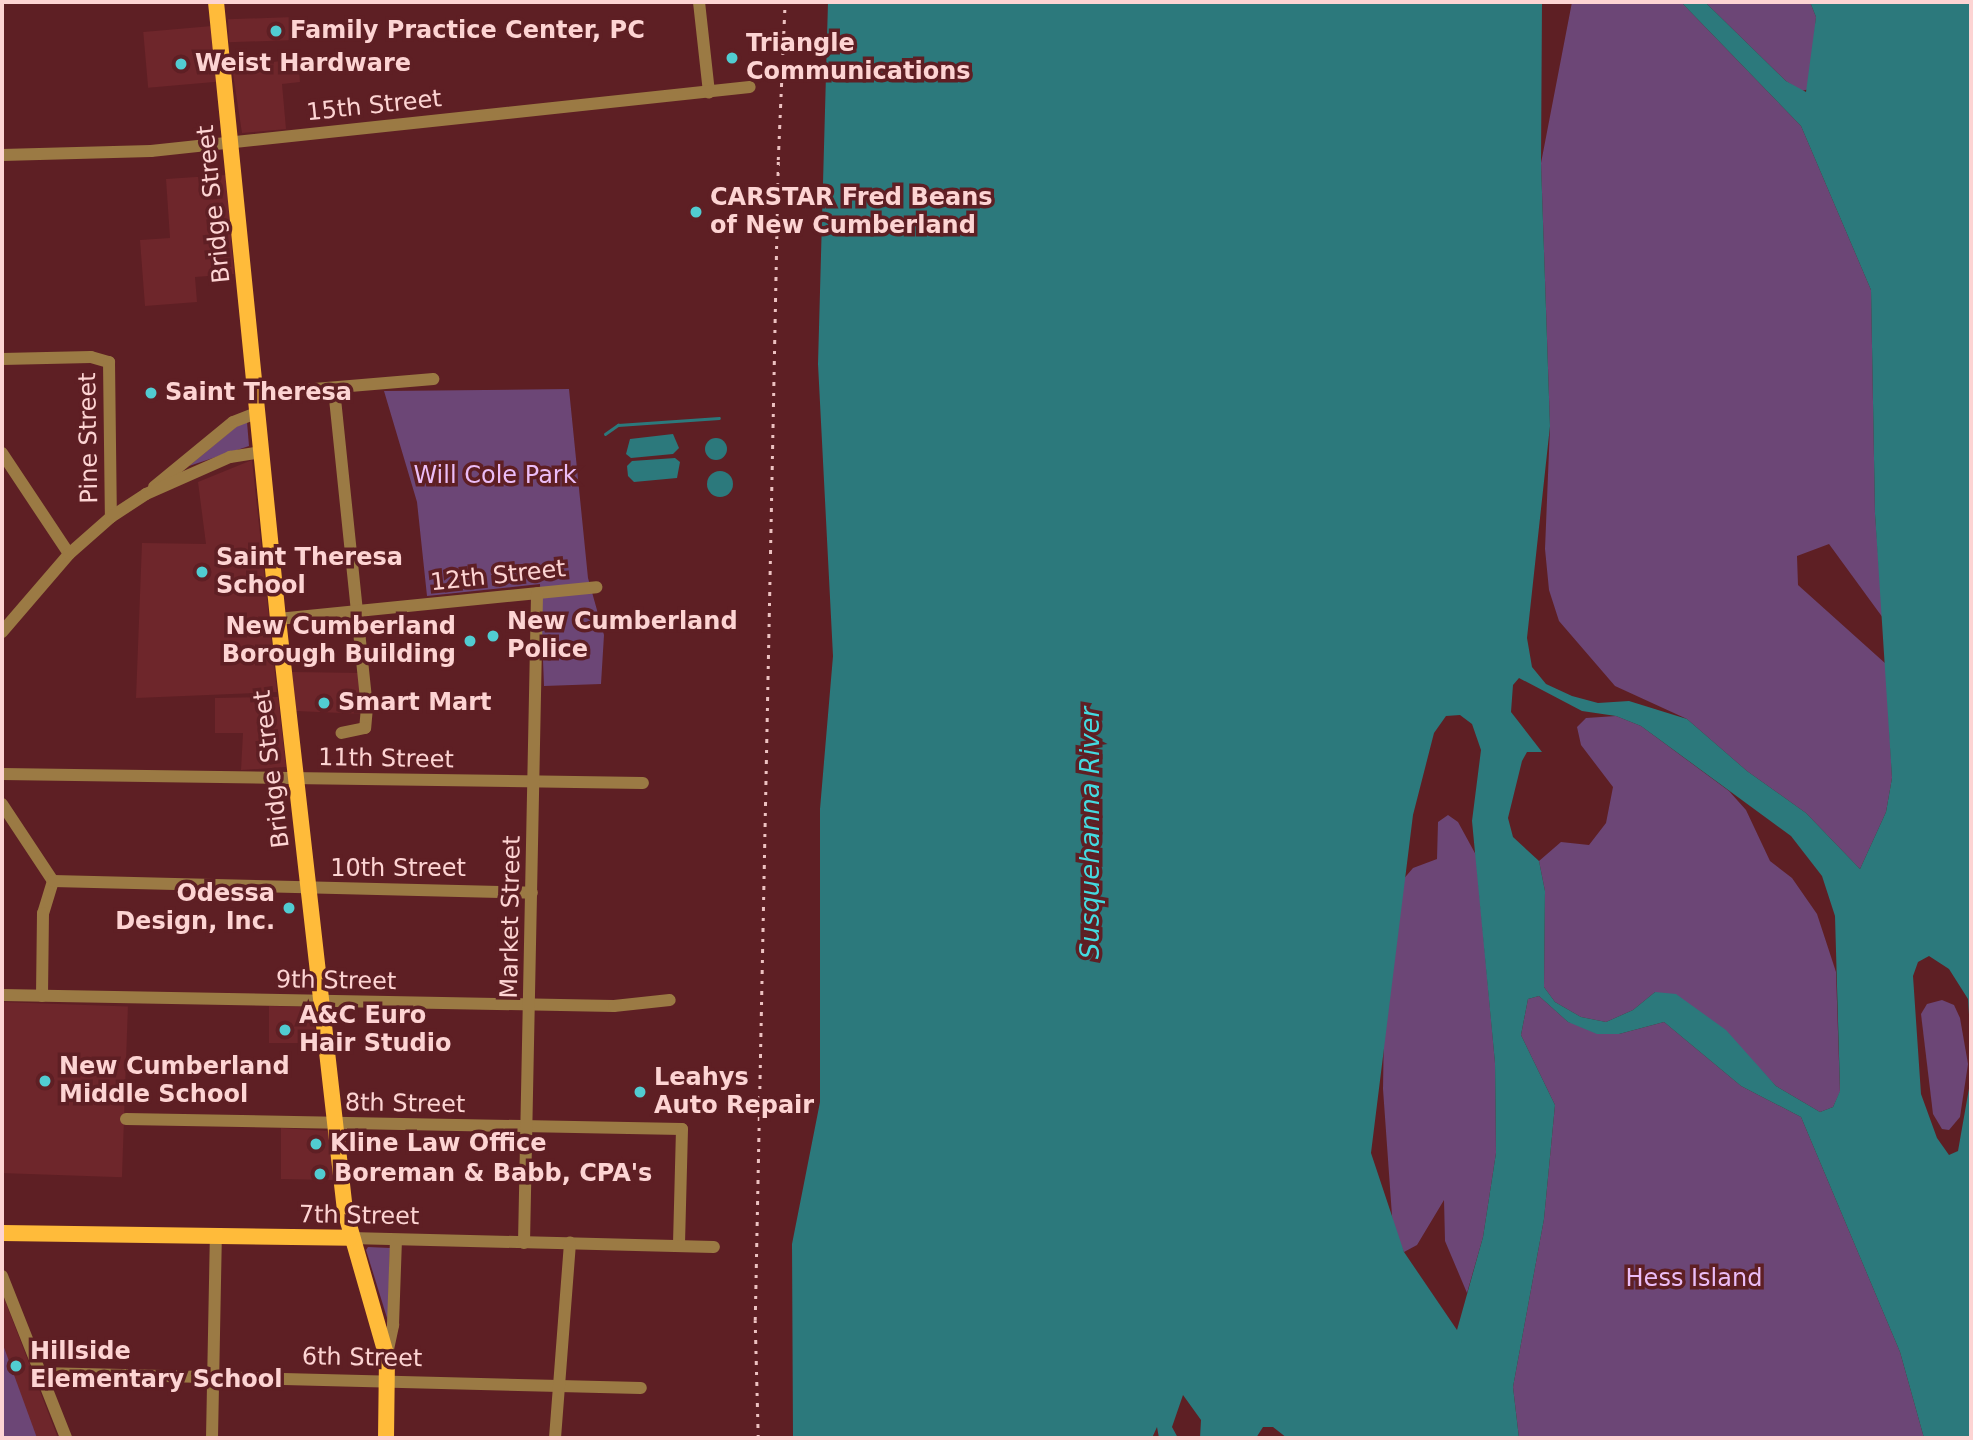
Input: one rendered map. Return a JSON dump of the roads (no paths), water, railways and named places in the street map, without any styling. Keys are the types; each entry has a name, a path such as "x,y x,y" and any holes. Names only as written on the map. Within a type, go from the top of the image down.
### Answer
{"main road":[{"name":"Bridge Street","path":"216,2 278,619 335,1123 350,1238 387,1357 386,1438"},
{"name":"7th Street","path":"2,1233 350,1238"}],"street":[{"path":"699,2 709,92"},
{"name":"15th Street","path":"2,155 151,150 750,87"},
{"name":"Pine Street","path":"2,359 106,360 112,372 111,517"},
{"path":"256,394 433,379"},
{"path":"334,389 367,722 361,731 342,733"},
{"path":"2,632 69,554 111,517 146,494 233,422 257,413"},
{"path":"146,494 237,455 261,452"},
{"path":"2,453 69,554"},
{"name":"12th Street","path":"278,619 596,587"},
{"name":"Market Street","path":"524,1243 531,1004 537,593"},
{"name":"11th Street","path":"2,774 643,783"},
{"path":"2,804 53,881 43,914 42,996"},
{"name":"10th Street","path":"53,881 309,890 533,893"},
{"name":"9th Street","path":"2,995 614,1006 670,1000"},
{"name":"8th Street","path":"126,1119 682,1129 679,1246"},
{"path":"212,1438 216,1236"},
{"name":"7th Street","path":"350,1238 714,1247"},
{"name":"Bridge Street","path":"387,1357 393,1325 396,1240"},
{"path":"555,1438 570,1243"},
{"path":"2,1276 66,1438"},
{"name":"6th Street","path":"41,1373 212,1374 641,1388"}],"water":[{"name":"Susquehanna River","path":"828,2 1542,2 1541,163 1550,426 1527,638 1532,667 1546,684 1572,696 1598,703 1629,701 1687,719 1747,771 1806,813 1860,869 1886,812 1892,778 1875,514 1871,290 1801,126 1681,2 1705,2 1786,81 1806,92 1816,17 1810,2 1971,2 1971,1047 1968,999 1949,969 1929,956 1918,962 1913,976 1921,1094 1937,1138 1949,1155 1958,1151 1971,1077 1971,1438 1924,1438 1900,1352 1801,1117 1741,1086 1664,1022 1619,1034 1597,1034 1568,1022 1539,996 1528,999 1521,1035 1555,1105 1544,1219 1513,1387 1519,1438 1287,1438 1273,1427 1263,1427 1256,1438 1200,1438 1201,1420 1183,1395 1172,1427 1178,1438 1159,1438 1157,1427 1152,1438 793,1438 792,1244 820,1102 820,809 833,656 818,364","holes":["1519,678 1582,711 1616,716 1641,726 1791,836 1822,876 1835,916 1840,1091 1833,1107 1820,1112 1776,1086 1726,1030 1676,994 1655,992 1633,1010 1606,1022 1581,1017 1555,1002 1544,987 1545,891 1539,861 1513,837 1508,818 1522,761 1527,752 1542,752 1511,712 1513,685","1460,715 1472,724 1481,750 1472,821 1495,1063 1496,1153 1483,1237 1457,1330 1404,1252 1371,1153 1413,815 1434,733 1446,716"]},
{"path":"673,434 679,448 673,454 631,458 626,454 630,439"},
{"path":"716,438 724,441 727,449 724,457 716,460 708,457 705,449 708,441"},
{"path":"675,458 680,462 677,478 634,482 628,476 627,466 632,461"},
{"path":"720,471 729,475 733,484 729,493 720,497 711,493 707,484 711,475"}],"waterway":[{"path":"605,434 618,425 719,418"}],"railway":[{"path":"758,1438 755,1320 778,160 785,2"}],"place":[{"name":"Family Practice Center, PC","path":"276,31"},
{"name":"Triangle Communications","path":"732,58"},
{"name":"Weist Hardware","path":"181,64"},
{"name":"CARSTAR Fred Beans of New Cumberland","path":"696,212"},
{"name":"Saint Theresa","path":"151,393"},
{"name":"Saint Theresa School","path":"202,572"},
{"name":"New Cumberland Police","path":"493,636"},
{"name":"New Cumberland Borough Building","path":"470,641"},
{"name":"Smart Mart","path":"324,703"},
{"name":"Odessa Design, Inc.","path":"289,908"},
{"name":"A&C Euro Hair Studio","path":"285,1030"},
{"name":"New Cumberland Middle School","path":"45,1081"},
{"name":"Leahys Auto Repair","path":"640,1092"},
{"name":"Kline Law Office","path":"316,1144"},
{"name":"Boreman & Babb, CPA's","path":"320,1174"},
{"name":"Hillside Elementary School","path":"16,1366"}],"park label":[{"name":"Will Cole Park","path":"495,476"},
{"name":"Hess Island","path":"1694,1279"}]}
